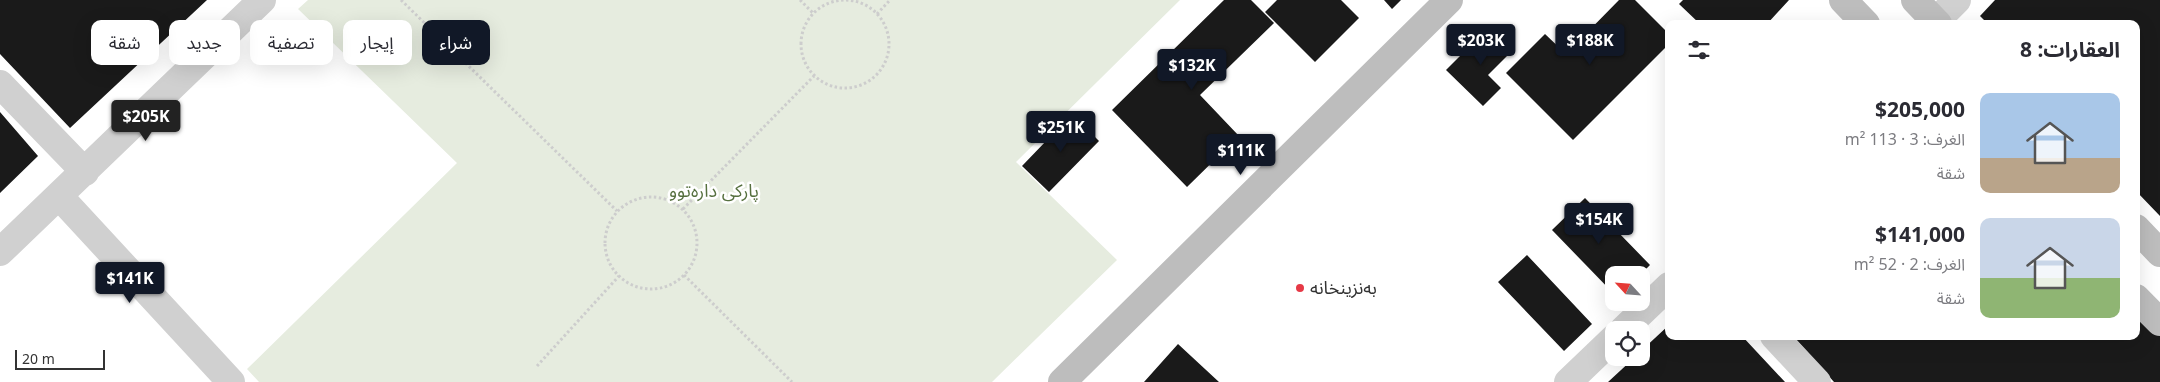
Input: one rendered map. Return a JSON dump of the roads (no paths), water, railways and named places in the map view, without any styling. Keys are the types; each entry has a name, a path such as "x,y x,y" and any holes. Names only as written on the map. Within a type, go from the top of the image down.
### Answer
{"street":[{"path":"0,252 262,0"},
{"path":"1062,382 1449,0"},
{"path":"1843,0 1862,20"},
{"path":"1915,0 1934,20"},
{"path":"1940,20 1958,0"},
{"path":"0,84 85,172"},
{"path":"59,196 231,382"},
{"path":"2140,232 2160,253"},
{"path":"1632,321 1665,290"},
{"path":"2140,302 2160,322"},
{"path":"1778,340 1817,382"},
{"path":"1568,382 1605,347"}],"place":[{"name":"بەنزینخانە","path":"1300,288"}],"park label":[{"name":"پارکی دارەتوو","path":"714,191"}]}
